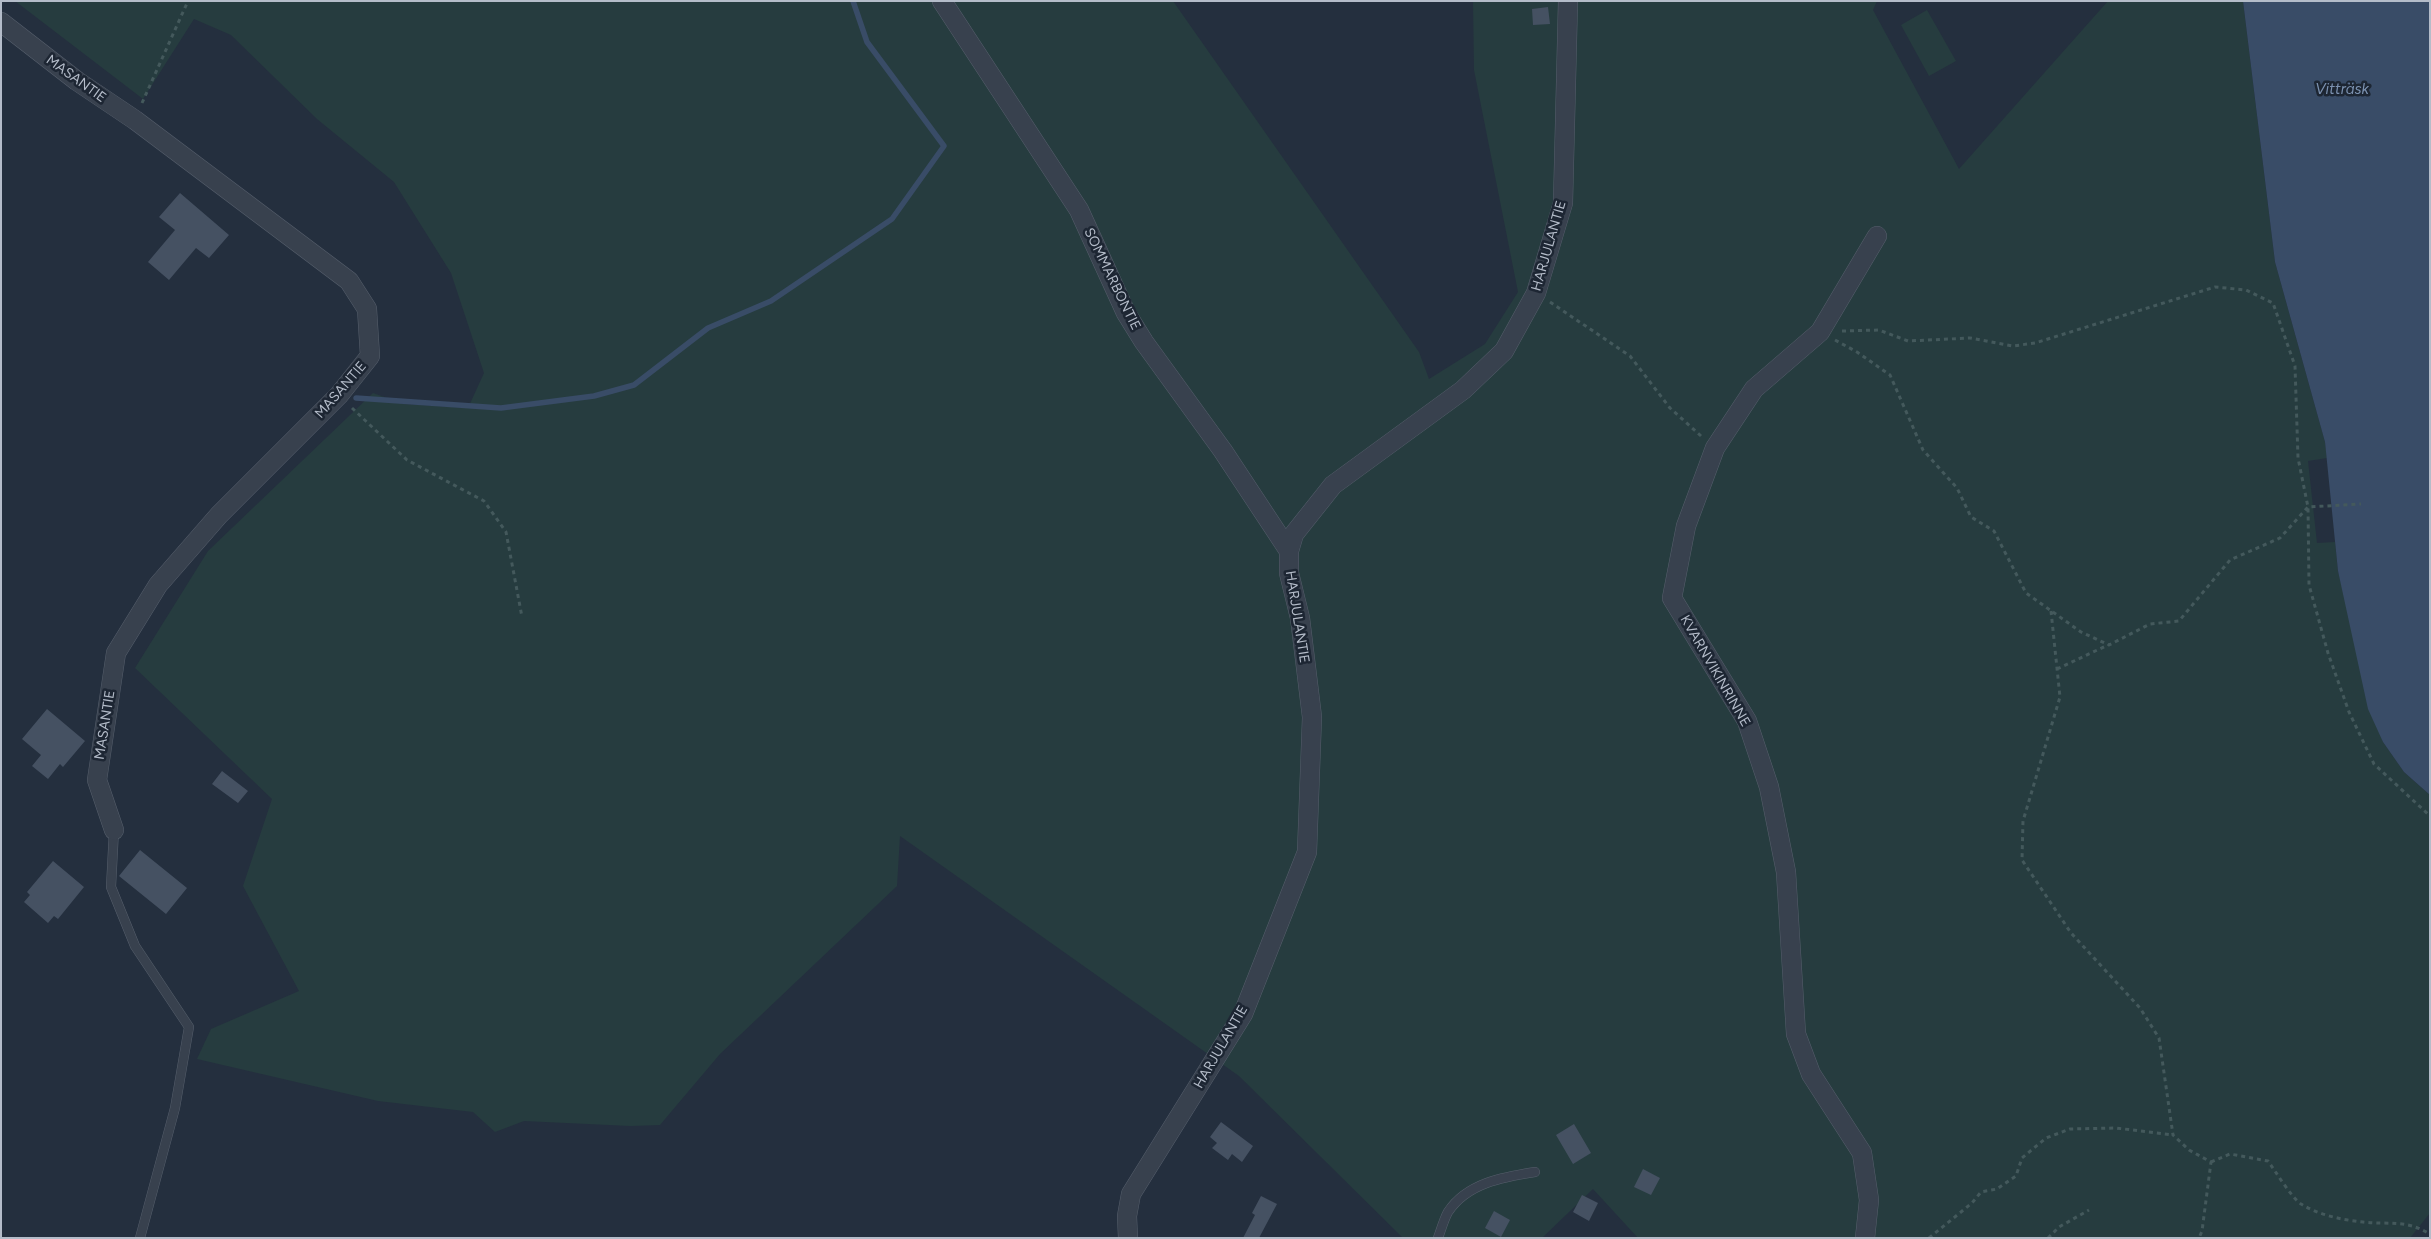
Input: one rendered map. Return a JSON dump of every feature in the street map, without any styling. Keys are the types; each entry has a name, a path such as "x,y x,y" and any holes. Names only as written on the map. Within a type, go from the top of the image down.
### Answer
{"street":[{"name":"SOMMARBONTIE","path":"942,1 1079,210 1126,313 1139,334 1223,451 1288,551"},
{"name":"HARJULANTIE","path":"1128,1238 1127,1216 1131,1194 1243,1014 1307,852 1312,717 1300,618 1289,573 1288,551 1294,534 1333,485 1463,390 1504,351 1536,293 1563,203 1568,1"},
{"name":"MASANTIE","path":"1,22 77,82 135,120 350,281 367,309 370,356 338,395 219,515 158,585 116,654 97,780 114,830"},
{"name":"KVARNVIKINRINNE","path":"1865,1238 1869,1200 1862,1153 1811,1074 1796,1034 1786,872 1769,788 1747,721 1672,598 1686,526 1715,448 1754,390 1820,332 1877,236"}],"lane":[{"path":"114,830 111,887 135,946 190,1026 176,1108 140,1238"},
{"path":"1438,1238 1448,1212 1464,1195 1501,1177 1535,1172"}],"path":[{"path":"135,120 188,1"},
{"path":"1820,332 1879,330 1908,341 1970,338 2013,346 2036,343 2215,287 2246,290 2272,303 2295,366 2298,458 2308,507 2309,585 2328,653 2349,712 2374,764 2430,816"},
{"path":"1536,293 1630,356 1670,408 1715,448"},
{"path":"1820,332 1857,352 1890,375 1923,450 1956,488 1971,517 1994,530 2026,593 2081,632 2109,645"},
{"path":"338,395 407,460 484,500 506,532 522,617"},
{"path":"2057,669 2150,624 2178,620 2230,560 2280,538 2308,507 2361,504"},
{"path":"2051,610 2060,697 2023,821 2022,860 2071,933 2140,1008 2159,1038 2173,1135"},
{"path":"1929,1238 1982,1192 1997,1189 2016,1176 2022,1158 2046,1138 2070,1129 2116,1128 2173,1135 2189,1150 2210,1162"},
{"path":"2210,1162 2230,1154 2268,1161 2299,1203 2320,1212 2363,1222 2401,1222 2418,1227 2430,1234"},
{"path":"2199,1238 2202,1231 2210,1162"},
{"path":"2048,1238 2059,1227 2090,1210"}],"green space":[{"path":"15,1 1173,1 1419,352 1429,379 1485,344 1518,292 1474,70 1473,1 1877,1 1873,10 1959,169 2108,1 2243,1 2275,262 2325,442 2327,458 2308,461 2317,543 2335,542 2338,571 2383,742 2404,772 2430,795 2430,1213 2410,1238 1638,1238 1593,1189 1542,1238 1403,1238 1239,1076 900,836 897,886 720,1054 660,1125 630,1126 524,1121 495,1132 473,1112 378,1101 197,1059 211,1029 299,991 243,886 272,799 135,668 208,551 373,393 404,404 468,408 484,373 451,273 394,182 317,119 231,35 194,19 143,99"},
{"path":"1927,10 1956,61 1929,76 1901,25"}],"water":[{"name":"Vitträsk","path":"2243,1 2430,1 2430,795 2404,772 2383,742 2368,709 2338,571 2325,442 2275,262"}],"building":[{"path":"1548,7 1550,24 1533,25 1532,9"},
{"path":"180,193 229,235 209,258 196,248 169,280 148,262 175,230 159,217"},
{"path":"47,709 85,741 63,767 60,764 48,779 32,766 41,755 22,739"},
{"path":"222,771 248,791 238,803 212,784"},
{"path":"140,850 187,888 166,914 119,876"},
{"path":"53,861 84,887 58,919 54,916 48,923 24,902 30,895 27,892"},
{"path":"1221,1122 1253,1146 1242,1162 1232,1154 1228,1160 1212,1148 1217,1143 1210,1137"},
{"path":"1574,1124 1591,1153 1573,1164 1556,1135"},
{"path":"1643,1169 1660,1178 1651,1195 1634,1187"},
{"path":"1582,1195 1598,1203 1589,1221 1573,1212"},
{"path":"1261,1196 1277,1204 1259,1238 1243,1238 1255,1215 1252,1213"},
{"path":"1494,1211 1510,1220 1501,1237 1485,1228"}],"waterway":[{"path":"356,398 501,408 594,396 634,385 708,328 771,301 892,219 944,146 867,42 853,1"}]}
